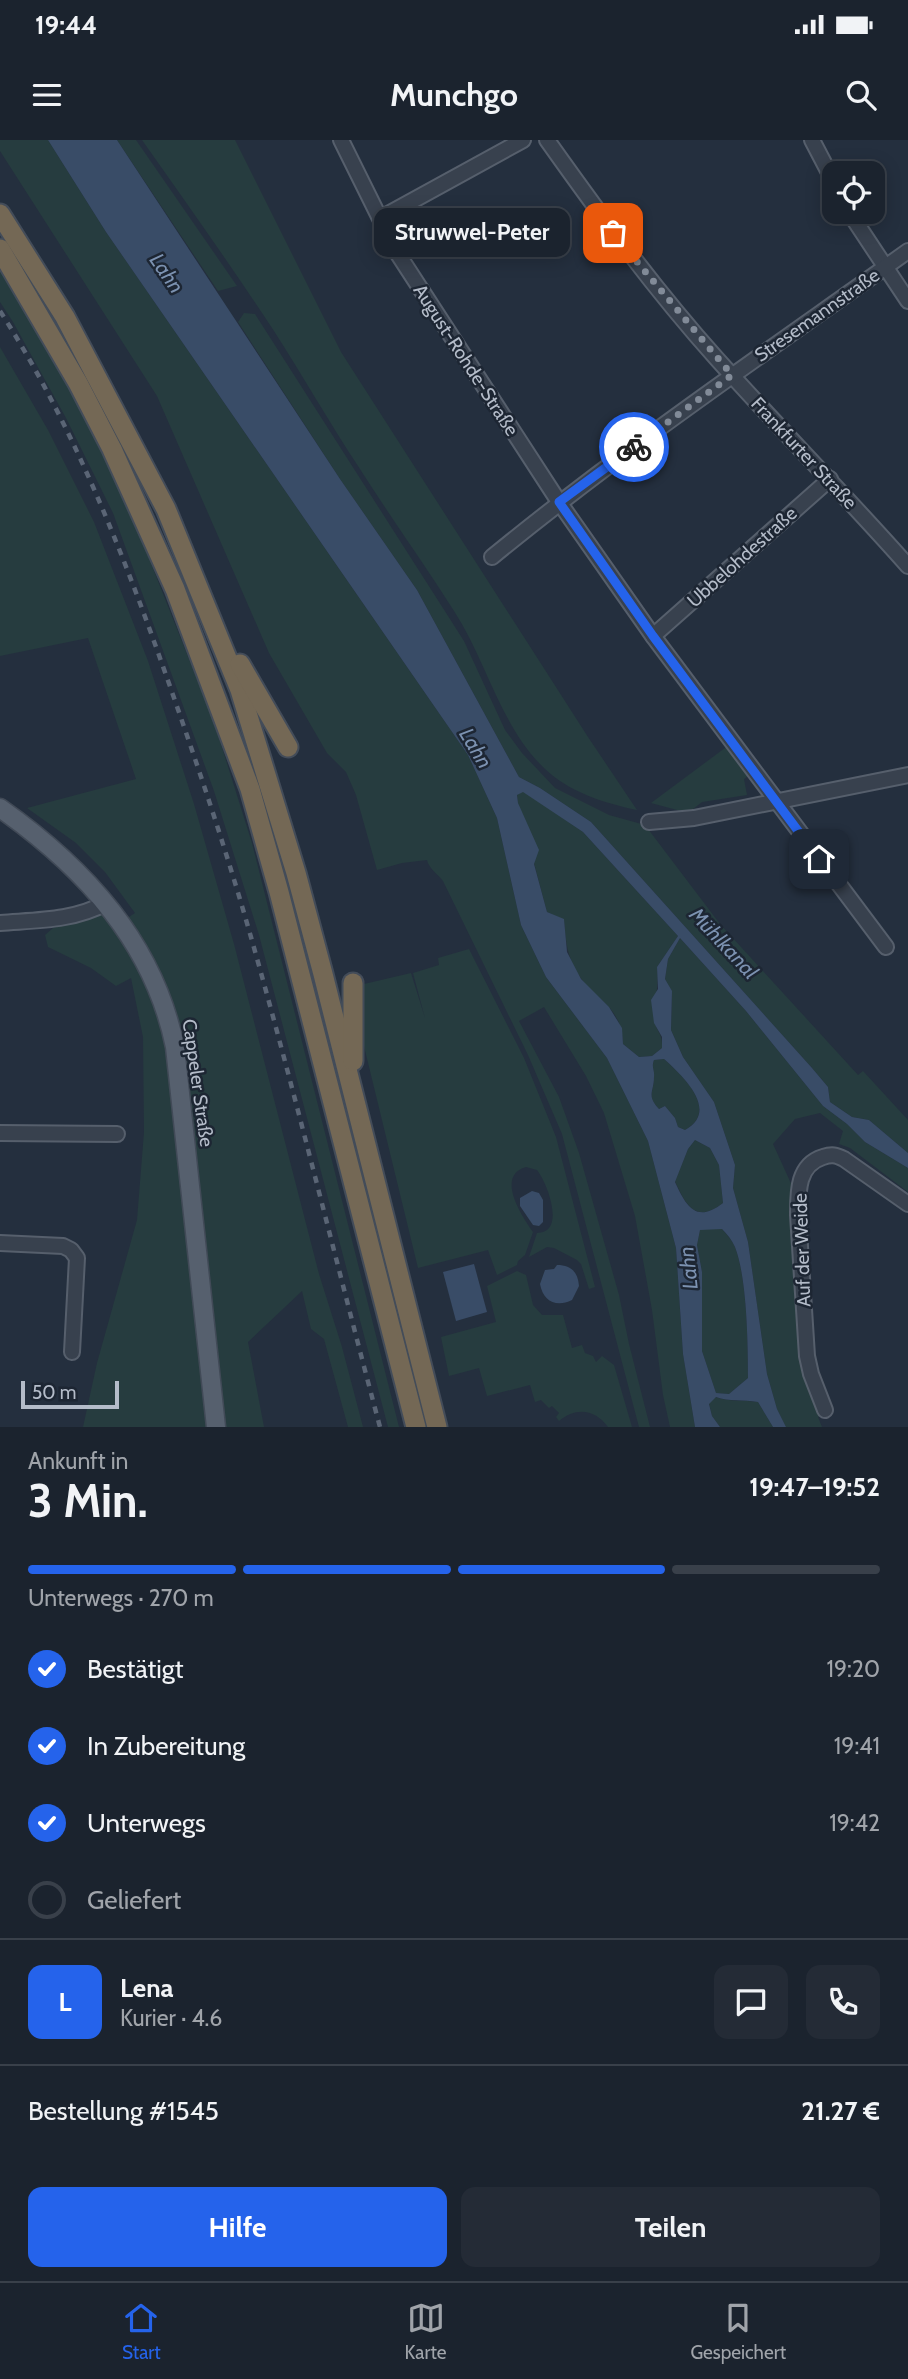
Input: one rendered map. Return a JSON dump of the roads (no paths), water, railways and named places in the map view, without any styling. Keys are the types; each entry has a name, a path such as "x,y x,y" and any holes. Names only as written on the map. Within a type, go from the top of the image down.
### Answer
{"highway":[{"path":"0,214 98,375 166,509 240,690 296,873 437,1427"},
{"path":"0,249 78,383 112,449 175,589 246,777 283,905 416,1427"},
{"path":"211,615 288,747"},
{"path":"352,1090 353,983"}],"main road":[{"name":"Cappeler Straße","path":"0,808 81,874 106,903 151,971 162,995 175,1047 216,1427"}],"street":[{"name":"August-Rohde-Straße","path":"341,140 396,251 559,502 653,636 886,947"},
{"path":"381,218 523,140"},
{"name":"Frankfurter Straße","path":"548,140 613,233 732,375 908,566"},
{"path":"812,140 823,161"},
{"path":"857,224 908,301"},
{"name":"Stresemannstraße","path":"492,557 559,502 908,251"},
{"name":"Ubbelohdestraße","path":"653,636 830,479"},
{"path":"649,822 694,818 908,775"},
{"path":"0,923 71,918 88,913 106,903"},
{"path":"0,1133 117,1134"},
{"name":"Auf der Weide","path":"825,1410 807,1356 798,1215 798,1193 802,1177 811,1163 834,1154 908,1204"},
{"path":"0,1242 62,1246 71,1250 77,1258 72,1352"}],"water":[{"name":"Lahn","path":"48,140 117,140 340,479 417,590 519,777 591,822 812,1068 828,1087 830,1102 852,1117 869,1120 908,1153 908,1168 865,1142 823,1106 746,1011 680,938 668,959 665,979 672,991 671,1030 683,1057 714,1102 735,1165 733,1188 748,1242 767,1374 777,1409 786,1427 773,1427 758,1402 716,1397 709,1404 712,1416 720,1427 695,1427 683,1354 676,1248 648,1141 607,1058 546,977 521,925 497,818 468,755 106,232","holes":["523,792 583,832 678,936 657,967 658,989 651,1000 654,1023 662,1037 662,1048 652,1056 639,1057 623,1044 622,1028 609,1007 581,979 567,952 564,919 547,912 534,864 539,850 517,795","664,1059 695,1094 699,1113 695,1122 685,1130 678,1127 675,1118 665,1106 659,1109 653,1100 654,1060","695,1140 710,1148 719,1165 723,1203 706,1212 699,1212 688,1205 675,1182 688,1149","700,1230 724,1231 735,1247 742,1276 748,1378 729,1394 716,1393 702,1351 702,1272 697,1245"]},
{"path":"532,1191 539,1193 543,1200 543,1222 539,1226 533,1225 520,1206 520,1198"},
{"path":"474,1264 487,1312 456,1321 443,1272"},
{"path":"557,1265 573,1270 579,1286 572,1300 561,1303 547,1299 540,1284 545,1270 554,1269"}],"railway":[{"path":"0,311 53,402 98,498 137,596 195,760 256,955 380,1427"}],"place":[{"name":"Struwwel-Peter","path":"613,233"}],"water label":[{"name":"Mühlkanal","path":"724,943"}]}
